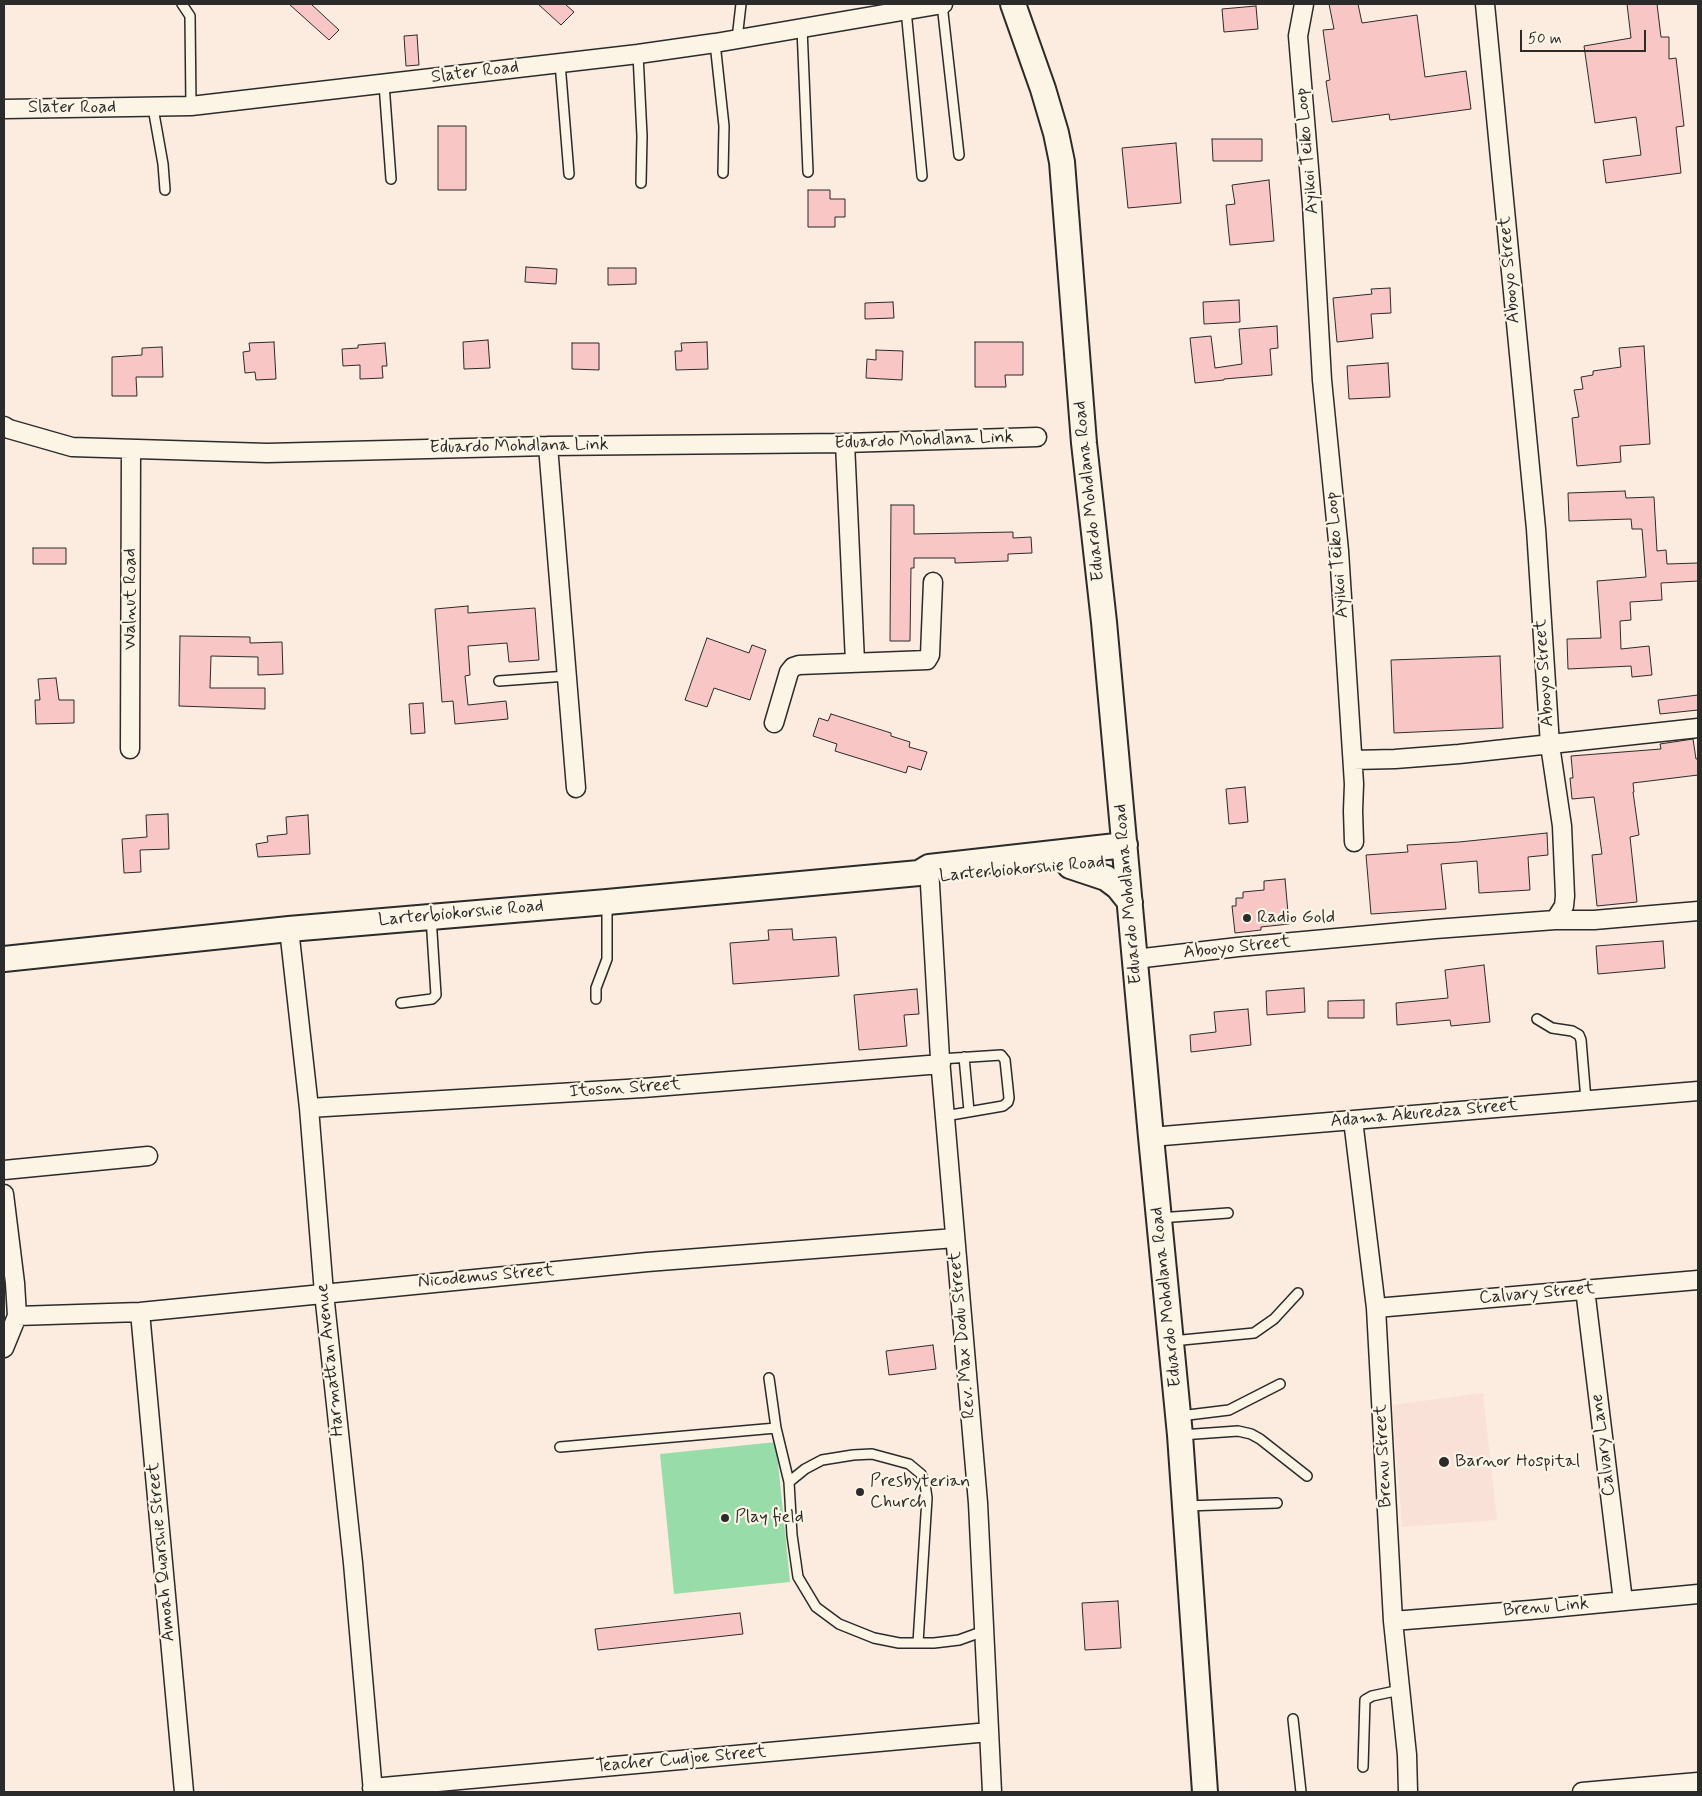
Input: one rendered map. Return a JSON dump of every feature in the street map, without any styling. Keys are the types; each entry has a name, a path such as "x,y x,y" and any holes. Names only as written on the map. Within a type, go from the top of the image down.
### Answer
{"main road":[{"name":"Eduardo Mohdlana Road","path":"1013,4 1043,89 1062,162 1084,443 1104,622 1179,1426 1205,1792"},
{"path":"1089,849 1106,839 1122,820"},
{"name":"Larterbiokorshie Road","path":"926,873 1089,849 1126,853"},
{"name":"Larterbiokorshie Road","path":"4,959 289,928 926,873 1070,866 1126,853"},
{"path":"1070,866 1106,878 1118,887 1130,902"}],"street":[{"name":"Slater Road","path":"4,109 191,106 638,54 715,43 943,4"},
{"name":"Ayikoi Teiko Loop","path":"1304,4 1298,36 1312,204 1322,380 1339,550 1353,760 1354,842"},
{"name":"Abooyo Street","path":"1135,959 1247,946 1555,920 1564,906 1562,826 1550,744 1536,529 1485,4"},
{"name":"Eduardo Mohdlana Link","path":"4,426 72,448 267,454 548,446 845,443 1037,437"},
{"path":"845,443 855,662"},
{"path":"548,446 576,788"},
{"name":"Walnut Road","path":"130,748 131,449"},
{"path":"774,723 789,672 793,667 799,665 855,662 927,660 930,655 933,582"},
{"path":"1353,760 1459,754 1698,728"},
{"name":"Rev. Max Dodu Street","path":"926,873 940,1061 978,1503 992,1792"},
{"path":"1555,920 1594,920 1698,911"},
{"name":"Harmattan Avenue","path":"289,928 309,1108 324,1293 353,1563 373,1790"},
{"name":"Itoson Street","path":"309,1108 643,1088 940,1061"},
{"name":"Adama Akuredza Street","path":"1151,1137 1698,1091"},
{"name":"Brenu Street","path":"1353,1120 1376,1308 1394,1621 1407,1754 1408,1792"},
{"path":"4,1170 148,1156"},
{"path":"4,1194 17,1316 4,1348"},
{"name":"Nicodemus Street","path":"17,1316 140,1312 657,1261 955,1238"},
{"name":"Calvary Street","path":"1376,1308 1698,1280"},
{"name":"Calvary Lane","path":"1586,1289 1623,1601"},
{"name":"Amoah Quarshie Street","path":"140,1312 180,1792"},
{"name":"Brenu Link","path":"1394,1621 1698,1594"},
{"name":"Teacher Cudjoe Street","path":"373,1790 989,1732"},
{"path":"1582,1792 1698,1782"}],"lane":[{"path":"182,4 190,16 191,106"},
{"path":"738,39 741,4"},
{"path":"943,4 959,156"},
{"path":"906,10 922,176"},
{"path":"802,28 808,172"},
{"path":"715,43 724,126 723,173"},
{"path":"638,54 642,136 641,183"},
{"path":"560,63 569,174"},
{"path":"384,84 391,179"},
{"path":"153,108 163,164 165,190"},
{"path":"499,682 568,676"},
{"path":"596,999 596,988 606,959 607,902"},
{"path":"401,1003 432,999 436,995 431,917"},
{"path":"1537,1019 1552,1028 1572,1031 1579,1035 1586,1100"},
{"path":"940,1061 964,1057 1001,1056 1005,1060 1009,1098 1008,1102 1003,1106 945,1116"},
{"path":"964,1057 969,1112"},
{"path":"1159,1218 1228,1213"},
{"path":"1171,1341 1254,1333 1274,1319 1298,1293"},
{"path":"769,1378 776,1428 789,1482 792,1535 798,1577 816,1607 838,1624 874,1638 899,1643 934,1643 959,1640 984,1631"},
{"path":"1179,1426 1229,1410 1280,1384"},
{"path":"1179,1426 1238,1431 1251,1434 1307,1476"},
{"path":"560,1447 776,1428"},
{"path":"789,1482 822,1460 862,1454 872,1454 909,1464 921,1474 927,1498 918,1642"},
{"path":"1185,1506 1277,1503"},
{"path":"1363,1767 1365,1700 1372,1696 1400,1690"},
{"path":"1292,1719 1301,1792"}],"shaded area":[{"name":"Barnor Hospital","path":"1483,1393 1497,1520 1402,1527 1392,1405"}],"green space":[{"name":"Play field","path":"776,1442 790,1582 674,1594 660,1454"}],"building":[{"path":"289,4 311,4 339,30 329,40"},
{"path":"538,4 565,4 574,12 561,25"},
{"path":"1329,4 1358,4 1362,23 1417,15 1425,77 1466,71 1471,109 1390,120 1389,114 1332,122 1326,81 1330,80 1323,30 1334,29"},
{"path":"1627,4 1657,4 1661,37 1669,37 1669,59 1676,58 1684,126 1676,127 1681,173 1606,183 1603,160 1641,155 1636,117 1595,123 1584,46 1631,38"},
{"path":"1256,6 1258,29 1224,32 1222,9"},
{"path":"417,35 419,65 406,66 404,36"},
{"path":"438,126 466,126 466,190 438,190"},
{"path":"1212,139 1262,139 1262,161 1213,161"},
{"path":"1176,143 1181,203 1128,208 1122,148"},
{"path":"1269,180 1274,241 1230,245 1226,205 1235,204 1232,185"},
{"path":"808,190 830,190 830,199 845,199 845,217 835,217 835,227 808,227"},
{"path":"526,267 557,269 556,284 525,282"},
{"path":"608,268 636,268 636,284 608,285"},
{"path":"1390,288 1391,313 1371,314 1373,338 1337,342 1333,298 1372,294 1371,289"},
{"path":"1239,300 1240,322 1204,324 1203,302"},
{"path":"893,302 894,318 865,319 865,303"},
{"path":"1277,326 1278,348 1270,349 1272,375 1195,383 1190,338 1211,336 1215,368 1242,364 1239,329"},
{"path":"488,340 490,368 464,369 463,342"},
{"path":"274,342 276,379 256,380 255,372 245,373 243,352 250,351 249,343"},
{"path":"707,342 708,369 676,370 675,351 682,351 681,343"},
{"path":"975,342 1023,342 1023,375 1005,375 1006,387 975,387"},
{"path":"385,343 387,366 382,366 383,378 360,379 360,365 343,366 342,349 358,348 358,345"},
{"path":"572,343 599,343 599,370 572,369"},
{"path":"1644,346 1650,444 1620,446 1621,462 1577,466 1572,418 1579,417 1574,390 1583,389 1581,377 1593,375 1593,371 1621,367 1619,348"},
{"path":"162,347 163,377 136,377 137,396 112,396 112,357 142,355 142,348"},
{"path":"876,350 903,351 902,380 866,378 867,359 876,360"},
{"path":"1388,363 1390,397 1349,399 1347,366"},
{"path":"1625,491 1626,498 1654,497 1657,551 1666,550 1667,564 1698,563 1698,581 1661,583 1662,600 1630,602 1631,620 1620,621 1621,649 1649,646 1652,675 1632,677 1631,666 1568,669 1567,639 1601,638 1597,581 1646,577 1642,529 1632,529 1631,519 1569,521 1568,493"},
{"path":"891,505 914,505 914,534 1013,532 1013,538 1031,537 1032,553 1008,554 1008,561 955,563 955,558 914,558 914,568 911,568 910,641 890,641"},
{"path":"33,548 66,548 66,564 33,564"},
{"path":"468,606 468,613 535,608 539,660 509,662 507,643 468,646 470,675 465,676 468,705 506,701 508,719 455,724 453,701 442,702 435,609"},
{"path":"180,636 250,637 250,643 282,642 283,674 258,675 258,657 211,656 210,688 265,688 265,709 179,706"},
{"path":"707,638 749,653 752,645 766,650 750,700 714,688 707,707 685,700"},
{"path":"1500,656 1503,728 1394,733 1391,660"},
{"path":"56,678 59,700 74,700 74,723 36,724 35,700 40,700 38,679"},
{"path":"1698,695 1698,710 1660,714 1658,700"},
{"path":"423,703 425,733 411,734 409,704"},
{"path":"831,714 891,733 891,736 910,742 909,747 927,752 921,770 908,766 906,773 835,751 837,744 813,736 819,718 828,721"},
{"path":"1693,739 1696,759 1698,759 1698,775 1633,783 1639,835 1630,837 1637,902 1597,906 1592,855 1602,854 1594,797 1572,799 1570,778 1573,778 1571,756 1661,749 1660,744"},
{"path":"1245,787 1248,822 1229,824 1226,789"},
{"path":"168,814 169,849 140,850 141,872 124,873 122,839 147,837 146,815"},
{"path":"308,815 310,854 258,857 256,844 268,842 267,836 287,834 286,817"},
{"path":"1547,833 1548,855 1528,857 1530,890 1479,893 1477,861 1441,864 1446,909 1371,914 1366,855 1408,852 1407,845"},
{"path":"1285,879 1289,924 1261,927 1261,930 1235,933 1232,906 1236,906 1236,898 1243,898 1243,892 1264,890 1264,881"},
{"path":"792,929 793,940 836,937 839,976 733,984 730,943 769,940 768,930"},
{"path":"1663,941 1665,968 1598,974 1596,946"},
{"path":"1484,965 1490,1022 1451,1026 1450,1020 1397,1025 1396,1003 1448,998 1445,970"},
{"path":"1304,988 1305,1012 1267,1015 1266,991"},
{"path":"917,989 919,1014 904,1015 907,1046 859,1050 854,995"},
{"path":"1364,1000 1364,1018 1328,1018 1328,1001"},
{"path":"1248,1009 1251,1045 1191,1052 1190,1035 1216,1032 1214,1012"},
{"path":"933,1345 936,1369 889,1375 886,1351"},
{"path":"1118,1601 1121,1648 1085,1650 1082,1603"},
{"path":"740,1613 743,1634 598,1650 595,1629"}],"place":[{"name":"Radio Gold","path":"1247,918"},
{"name":"Barnor Hospital","path":"1444,1462"},
{"name":"Presbyterian Church","path":"860,1492"},
{"name":"Play field","path":"725,1518"}]}
